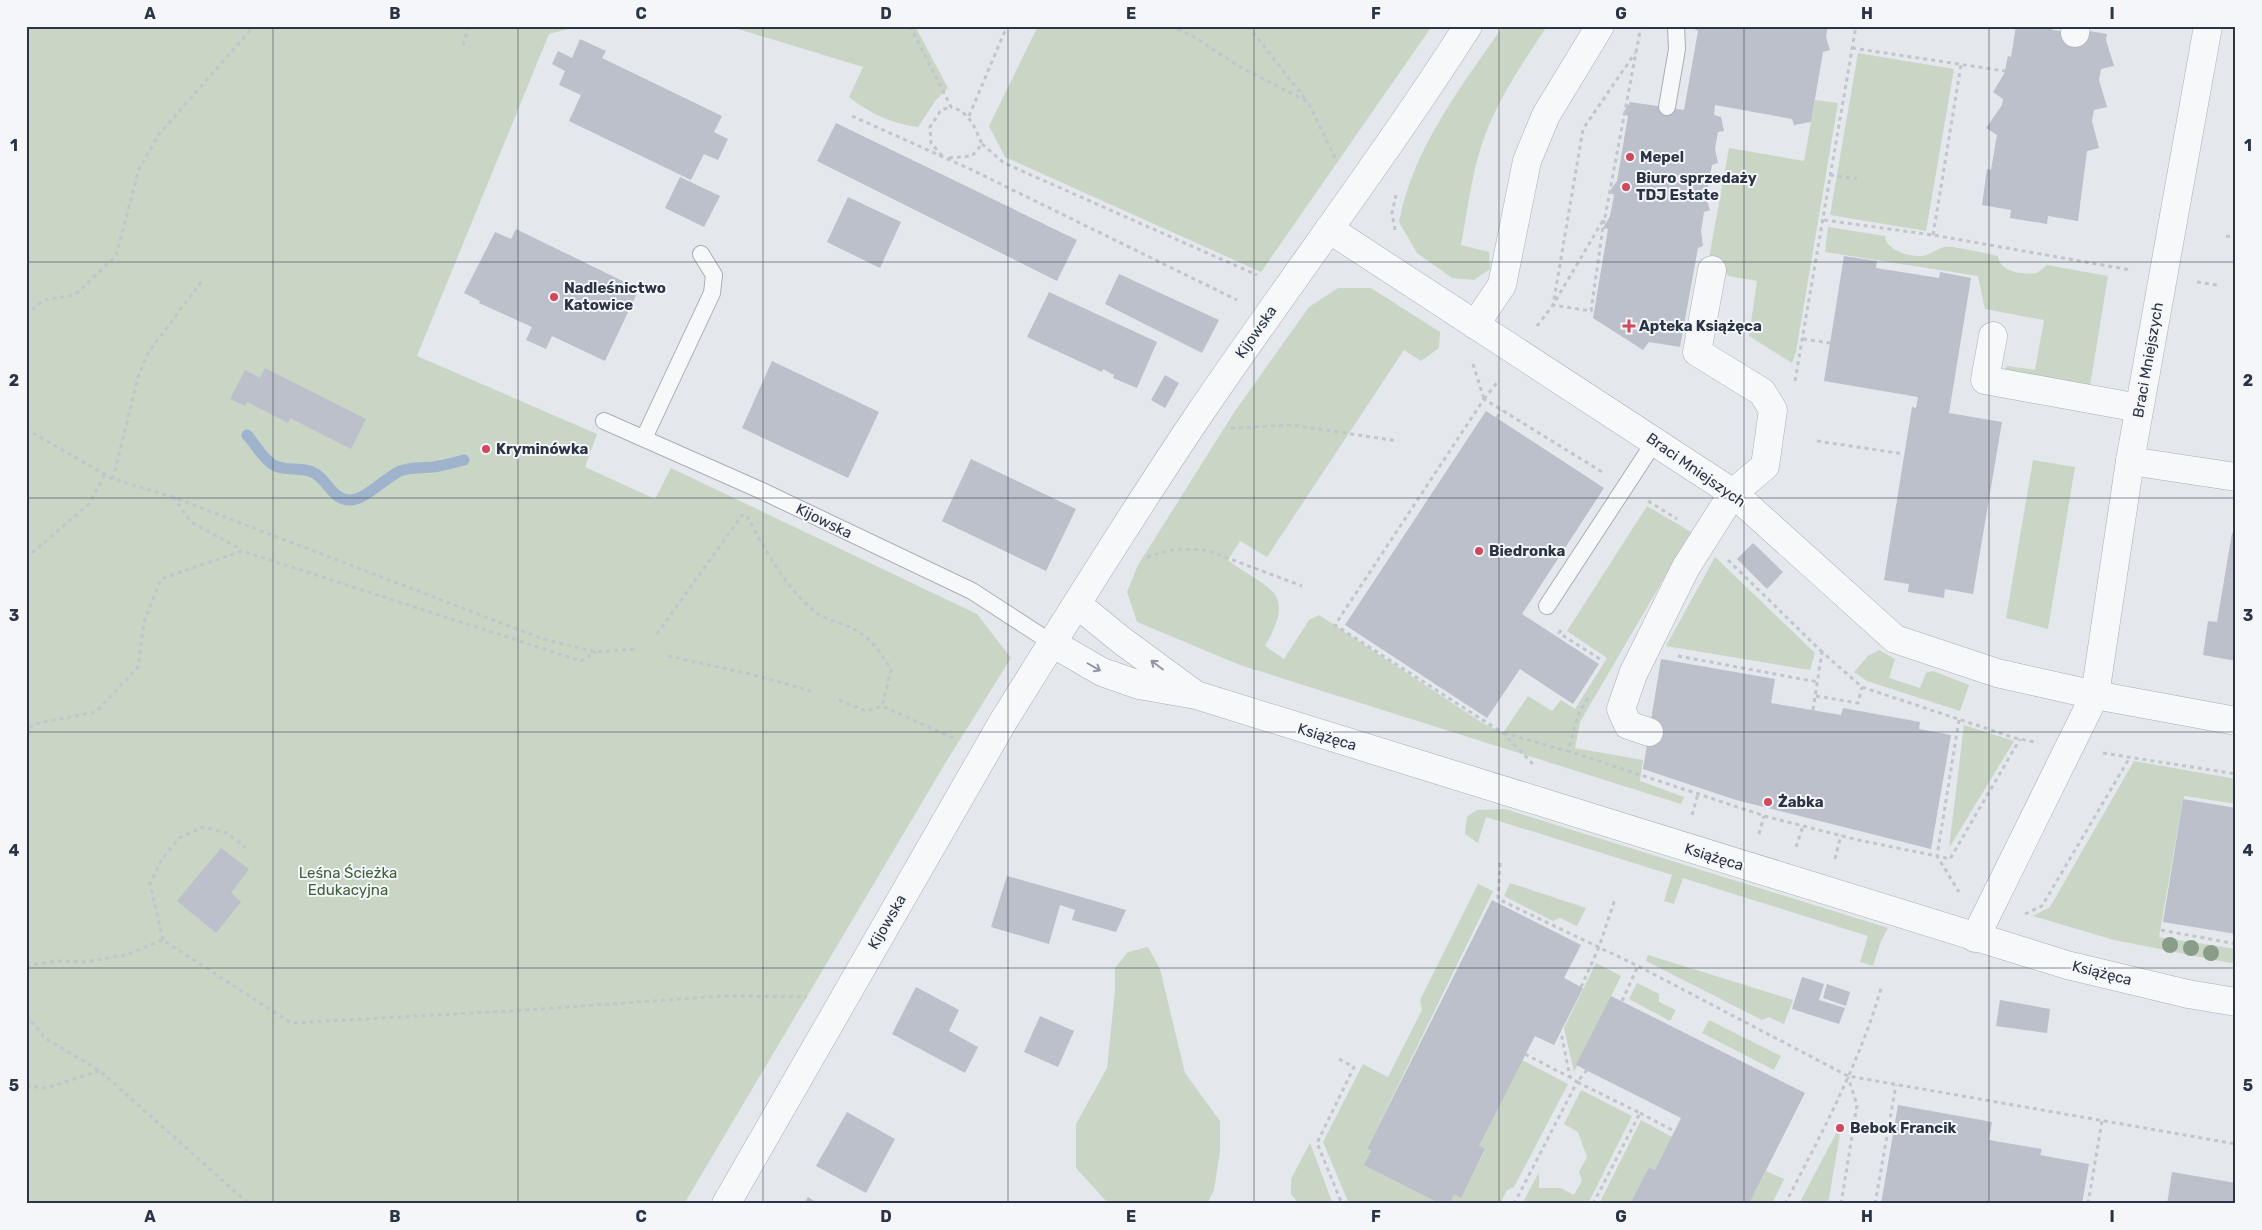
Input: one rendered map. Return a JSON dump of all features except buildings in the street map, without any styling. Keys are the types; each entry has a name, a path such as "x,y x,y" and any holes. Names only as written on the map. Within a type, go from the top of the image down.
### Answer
{"street":[{"name":"Kijowska","path":"726,1204 1004,720 1076,604 1196,418 1266,316 1430,86 1468,26"},
{"path":"1475,325 1502,285 1527,161 1542,124 1571,71 1600,26"},
{"name":"Braci Mniejszych","path":"2094,694 2139,408 2208,26"},
{"name":"Braci Mniejszych","path":"1329,229 1733,493 1895,639 1997,673 2236,721"},
{"path":"1649,732 1628,725 1621,709 1633,674 1686,567 1705,537 1733,493 1765,466 1773,410 1762,392 1697,352 1712,270"},
{"path":"1993,336 1985,380 2139,408"},
{"path":"2130,461 2236,477"},
{"path":"1076,604 1196,695"},
{"path":"1052,643 1102,672 1138,685 1196,695"},
{"path":"1975,938 2094,694"},
{"name":"Książęca","path":"1196,695 1975,938 2076,967 2188,994 2236,1002"}],"lane":[{"path":"1667,107 1678,49 1676,26"},
{"path":"644,438 712,293 714,274 701,254"},
{"name":"Kijowska","path":"604,421 760,490 972,591 1052,643"},
{"path":"1546,606 1655,441"}],"path":[{"path":"26,315 44,300 75,295 116,256 139,169 159,134 254,26"},
{"path":"463,45 469,26"},
{"path":"910,26 951,107"},
{"path":"969,116 1007,26"},
{"path":"1170,26 1191,36 1240,67 1308,102"},
{"path":"1248,26 1308,102 1341,169"},
{"path":"1553,305 1591,311 1604,217 1641,26"},
{"path":"1794,388 1856,26"},
{"path":"1852,48 2005,71"},
{"path":"1553,305 1583,129 1636,50"},
{"path":"1933,235 1961,65"},
{"path":"982,144 972,156 958,159 944,158 931,143 930,126 941,110 951,107 960,109 969,116 982,144 1004,163 1263,278"},
{"path":"852,116 944,158 1266,316"},
{"path":"1830,175 1857,179"},
{"path":"1397,235 1392,213 1398,186"},
{"path":"1111,211 1113,205"},
{"path":"1535,766 1503,733 1336,625 1484,400 1520,354 1553,305 1604,217"},
{"path":"1824,220 1933,235 2217,285"},
{"path":"2226,236 2236,238"},
{"path":"113,479 138,376 148,353 201,282"},
{"path":"1803,339 1830,343"},
{"path":"1484,400 1705,537 1822,652 1862,687 2020,739 2236,774"},
{"path":"1497,418 1501,410"},
{"path":"1225,428 1292,425 1398,441"},
{"path":"26,428 113,479 173,497 543,639 596,652 638,649"},
{"path":"1817,441 1904,454"},
{"path":"26,558 89,504 105,474"},
{"path":"173,497 191,522 242,551 581,661 596,652"},
{"path":"657,634 707,561 745,512 761,542 791,587 818,614 851,628 876,644 891,670 882,706"},
{"path":"1139,560 1175,549 1206,550 1302,586"},
{"path":"26,735 33,724 96,712 138,667 144,622 161,579 242,551"},
{"path":"1813,710 1822,652"},
{"path":"1673,655 1818,682"},
{"path":"668,656 811,690"},
{"path":"1816,696 1858,703 1862,687"},
{"path":"839,700 866,711 882,706 964,743"},
{"path":"1959,720 1937,856 1964,899"},
{"path":"1503,733 1568,751"},
{"path":"1641,776 1764,816 1841,836 1950,859 2020,739"},
{"path":"2020,916 2042,906 2130,757"},
{"path":"1690,820 1698,794"},
{"path":"1757,840 1764,816"},
{"path":"246,848 227,833 203,826 179,838 162,859 150,884 163,940 291,1023 526,1010 723,996 808,997"},
{"path":"1795,852 1803,826"},
{"path":"1833,864 1841,836"},
{"path":"1500,864 1498,899 1638,966 1848,1076 2236,1144"},
{"path":"1580,987 1599,947 1615,899"},
{"path":"2161,930 2236,944"},
{"path":"26,966 57,961 85,962 125,955 163,940"},
{"path":"1622,1001 1638,966"},
{"path":"1785,1204 1815,1149 1848,1076 1882,985"},
{"path":"26,1015 45,1038 100,1071 249,1204"},
{"path":"1561,1032 1570,1078"},
{"path":"1525,1054 1674,1131"},
{"path":"1339,1060 1354,1067 1316,1143 1342,1204"},
{"path":"1514,1204 1577,1082 1587,1070"},
{"path":"26,1086 46,1088 100,1071"},
{"path":"1841,1204 1857,1105 1848,1076"},
{"path":"1875,1204 1896,1085"},
{"path":"1593,1204 1640,1113"},
{"path":"2088,1204 2102,1121"}],"green space":[{"name":"Leśna Ścieżka Edukacyjna","path":"26,26 580,26 549,34 417,356 597,434 585,467 655,499 671,468 977,614 1011,658 946,762 684,1204 26,1204"},
{"path":"728,26 915,26 948,88 936,100 918,127 908,126 873,113 849,97 863,67"},
{"path":"1038,26 1432,26 1261,272 1005,157 989,126"},
{"path":"1503,26 1547,26 1501,99 1481,147 1474,171 1461,245 1489,252 1490,269 1474,280 1452,278 1417,253 1399,222 1415,169 1440,119"},
{"path":"1858,53 1954,69 1926,231 1830,215"},
{"path":"1815,100 1838,103 1796,352 1792,363 1749,336 1757,281 1728,276 1718,260 1709,258 1729,148 1804,161"},
{"path":"1828,227 1885,236 1886,241 1894,249 1911,255 1922,256 1944,247 1954,247 1998,256 2003,266 2019,273 2037,273 2047,265 2108,276 2090,386 2003,370 2008,366 2035,370 2044,320 1985,309 1978,276 1825,252"},
{"path":"1338,288 1371,288 1440,332 1439,348 1421,361 1404,350 1267,557 1240,541 1228,560 1266,585 1274,593 1278,602 1279,613 1265,646 1284,659 1309,620 1319,615 1481,722 1503,733 1528,696 1552,711 1561,700 1575,709 1607,658 1567,631 1647,506 1691,532 1580,722 1575,748 1643,760 1640,781 1684,797 1681,804 1240,665 1137,622 1127,592 1138,565 1235,411 1309,307"},
{"path":"2033,460 2075,467 2048,629 2006,618"},
{"path":"1715,557 1815,653 1810,670 1666,646"},
{"path":"1879,650 1895,659 1889,678 1920,688 1926,673 1933,671 1969,685 1960,711 1867,681 1854,672 1868,656"},
{"path":"1964,725 2014,741 1949,848"},
{"path":"2134,761 2236,779 2236,804 2185,796 2183,799 2159,937 2236,949 2236,964 2114,940 2033,916 2050,907"},
{"path":"1505,809 1888,928 1881,941 1873,966 1860,962 1868,936 1683,878 1674,904 1664,901 1672,875 1486,817 1478,843 1465,834 1467,817 1477,810"},
{"path":"1510,883 1586,908 1577,926 1560,918 1553,921 1504,896"},
{"path":"1478,884 1493,891 1367,1149 1441,1204 1349,1204 1323,1142 1363,1064 1388,1077 1422,1010 1420,1000"},
{"path":"1148,947 1160,969 1185,1073 1220,1121 1220,1151 1214,1190 1207,1204 1109,1204 1076,1168 1076,1124 1107,1068 1115,991 1115,968 1128,952"},
{"path":"1648,955 1793,1000 1784,1024 1769,1017 1762,1020 1646,961"},
{"path":"1596,963 1621,976 1574,1072 1564,1028"},
{"path":"1637,983 1659,994 1659,1002 1676,1010 1670,1021 1629,999"},
{"path":"1709,1020 1781,1056 1774,1070 1702,1033"},
{"path":"1522,1060 1568,1084 1514,1187 1507,1190 1500,1204 1450,1204 1454,1194 1461,1197 1485,1150 1479,1146"},
{"path":"1581,1090 1632,1116 1588,1204 1522,1204 1539,1172 1539,1188 1561,1188 1574,1195 1582,1181 1579,1172 1587,1157 1578,1132 1564,1124"},
{"path":"1641,1120 1672,1137 1655,1170 1649,1167 1630,1204 1599,1204"},
{"path":"1842,1122 1828,1204 1799,1204"},
{"path":"1310,1143 1333,1204 1299,1204 1291,1194 1291,1179"},
{"path":"1766,1171 1784,1179 1772,1204 1749,1204"}],"waterway":[{"path":"247,435 262,455 272,464 282,468 311,471 320,477 340,497 351,500 363,496 400,471 412,468 434,467 464,460"}],"place":[{"name":"Mepel","path":"1630,157"},
{"name":"Biuro sprzedaży TDJ Estate","path":"1626,187"},
{"name":"Nadleśnictwo Katowice","path":"554,297"},
{"name":"Apteka Książęca","path":"1629,326"},
{"name":"Kryminówka","path":"486,449"},
{"name":"Biedronka","path":"1479,551"},
{"name":"Żabka","path":"1768,802"},
{"name":"Bebok Francik","path":"1840,1128"}]}
